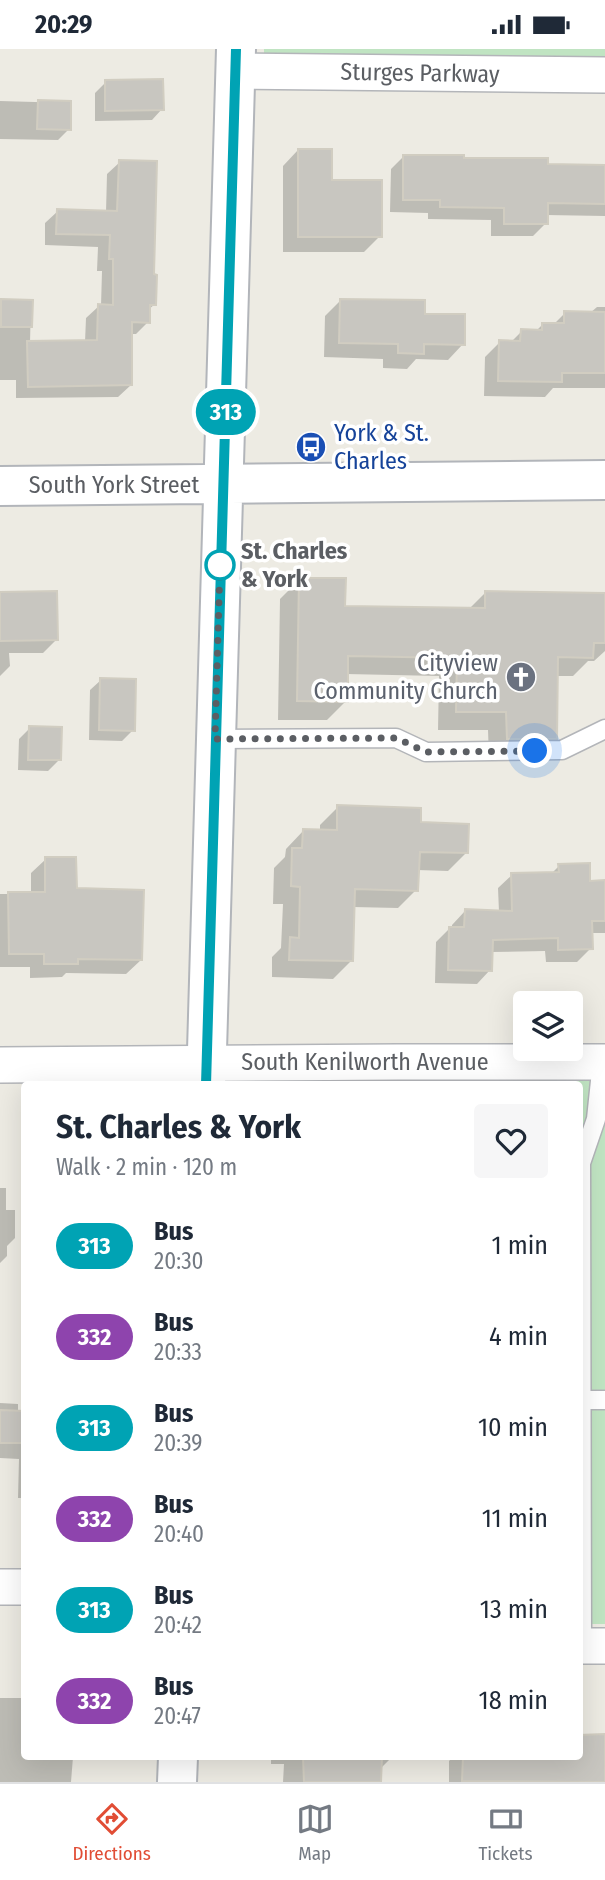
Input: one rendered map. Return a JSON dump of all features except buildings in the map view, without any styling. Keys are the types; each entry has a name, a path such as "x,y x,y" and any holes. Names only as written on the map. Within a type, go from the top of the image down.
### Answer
{"main road":[{"path":"206,1074 236,60"},
{"name":"South York Street","path":"0,486 605,480"},
{"path":"177,1782 178,1760"}],"street":[{"name":"Sturges Parkway","path":"236,60 605,75"},
{"name":"South Kenilworth Avenue","path":"0,1065 206,1074 604,1062"},
{"path":"0,1587 21,1587"}],"lane":[{"path":"215,739 396,738 426,752 562,750 605,729"},
{"path":"583,1157 596,1119 604,1062"},
{"path":"583,1400 605,1400"},
{"path":"583,1435 589,1646"}],"green space":[{"path":"264,49 605,49 605,65 264,62"},
{"path":"224,1079 605,1081 605,1624 583,1624 583,1081"}],"bus line":[{"name":"313","path":"206,1081 236,49"}],"place":[{"name":"York & St. Charles","path":"311,447"},
{"name":"St. Charles & York","path":"220,565"},
{"name":"Cityview Community Church","path":"521,677"}],"route":[{"path":"220,565 215,739 396,738 426,752 535,751"}]}
